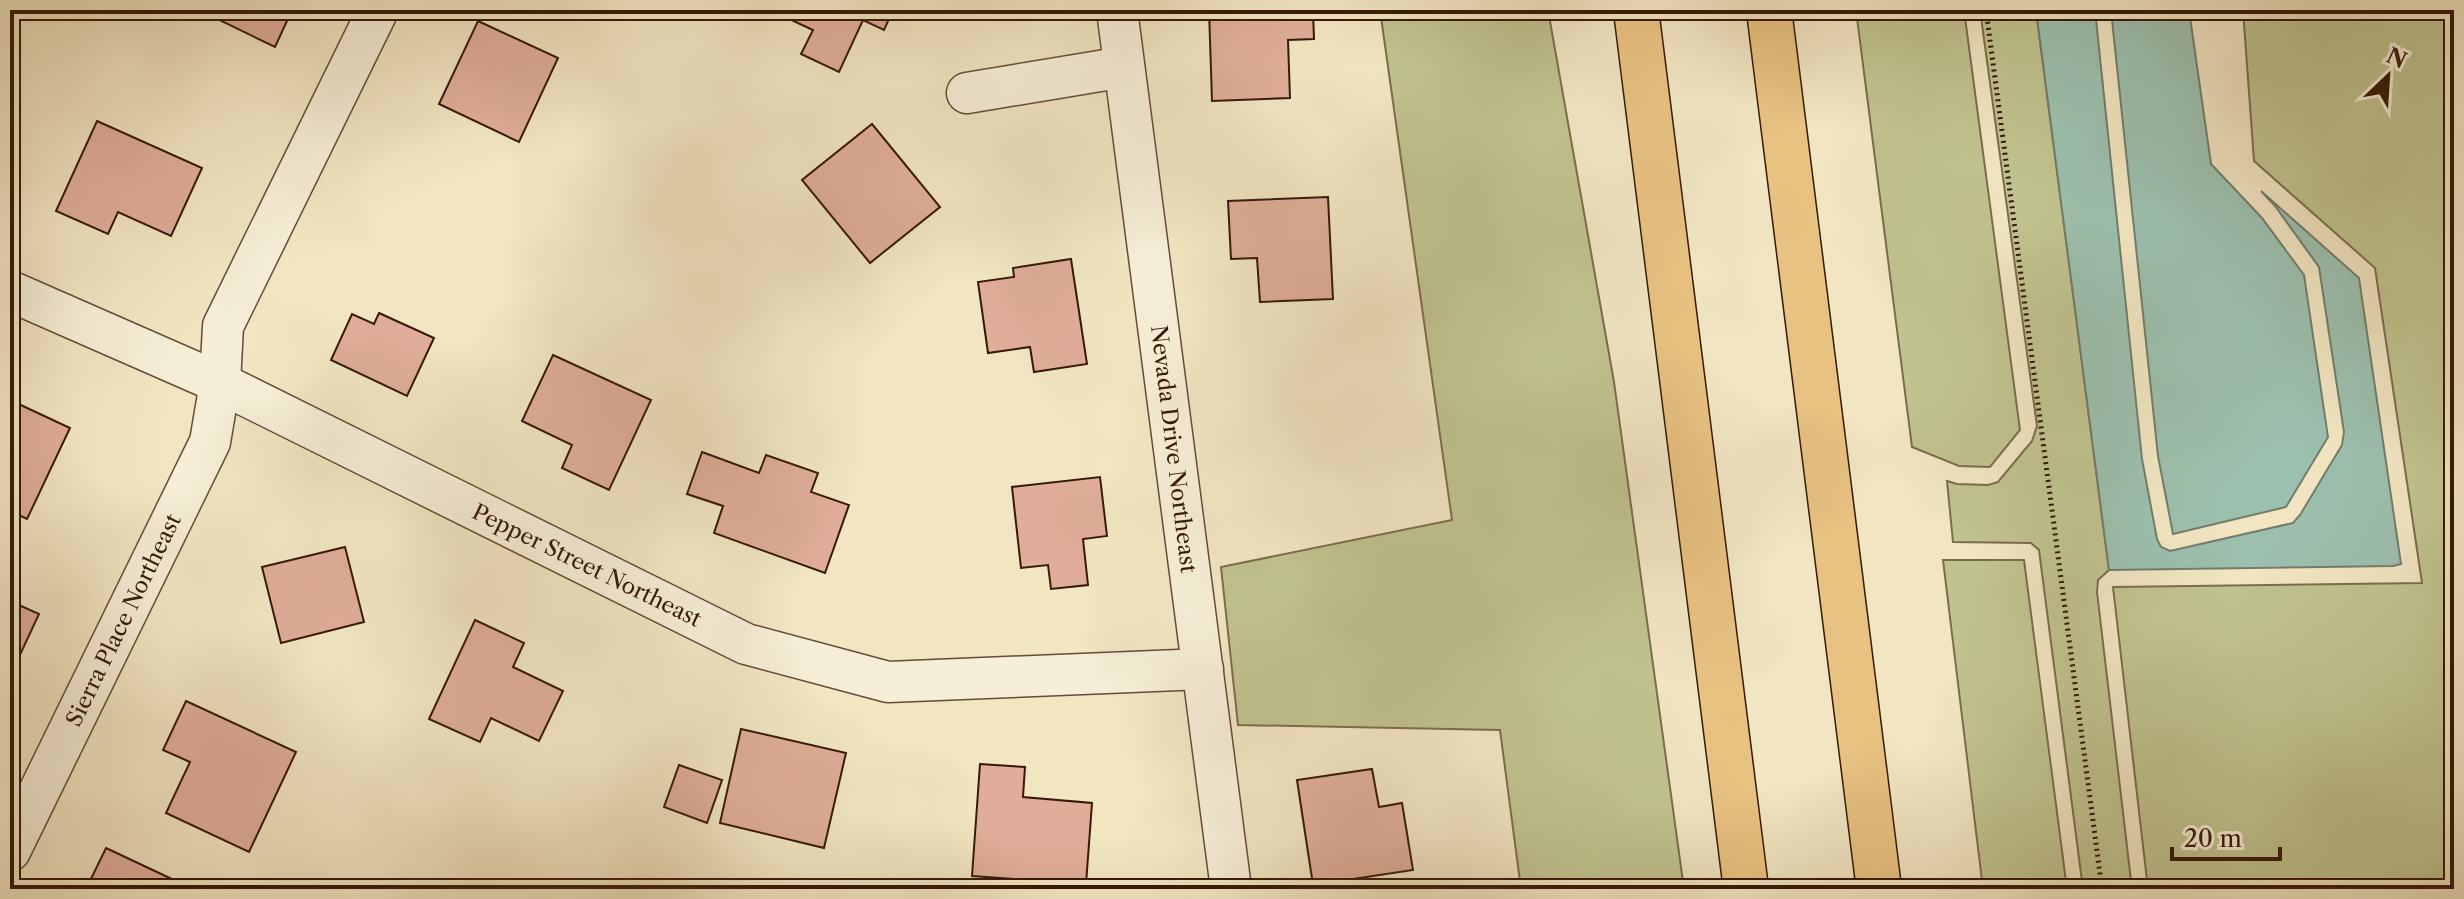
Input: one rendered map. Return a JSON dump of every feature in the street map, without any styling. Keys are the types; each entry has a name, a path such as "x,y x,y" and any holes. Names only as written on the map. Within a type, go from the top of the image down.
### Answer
{"highway":[{"path":"1636,10 1746,889"},
{"path":"1769,10 1879,889"}],"street":[{"name":"Sierra Place Northeast","path":"10,851 210,442 220,383 223,326 378,10"},
{"name":"Nevada Drive Northeast","path":"1117,10 1231,889"},
{"path":"967,93 1124,67"},
{"name":"Pepper Street Northeast","path":"10,291 220,383 746,644 888,682 1203,669"}],"path":[{"path":"1986,10 2102,889"}],"green space":[{"path":"1380,10 1548,10 1614,382 1684,889 1521,889 1500,730 1238,725 1221,567 1452,520"},
{"path":"1856,10 1964,10 2020,430 1990,467 1959,466 1912,447"},
{"path":"1980,10 2036,10 2109,570 2098,580 2097,592 2132,889 2083,889 2039,550 2031,543 1953,542 1947,481 1988,485 1998,482 2032,441 2037,426"},
{"path":"2243,10 2454,10 2454,889 2148,889 2113,587 2422,583 2375,268 2254,161"},
{"path":"1943,560 2024,560 2067,889 1983,889"}],"shaded area":[{"path":"2036,10 2095,10 2142,459 2161,547 2170,551 2293,523 2342,445 2344,432 2319,267 2261,191 2359,278 2401,564 2109,570"},
{"path":"2111,10 2189,10 2211,164 2262,218 2304,275 2328,437 2286,507 2173,534 2158,456"}],"building":[{"path":"199,10 292,10 275,47"},
{"path":"791,10 893,10 884,30 863,20 839,72 801,54 813,30 787,18"},
{"path":"1209,10 1313,10 1314,39 1288,40 1290,98 1212,101"},
{"path":"478,21 558,58 519,142 439,104"},
{"path":"97,121 202,168 171,236 118,212 108,234 56,211"},
{"path":"872,124 940,207 870,263 802,180"},
{"path":"1328,197 1333,299 1260,302 1257,258 1231,259 1228,201"},
{"path":"1071,259 1087,364 1034,372 1030,347 988,353 978,282 1014,277 1013,268"},
{"path":"379,313 434,338 407,396 331,360 352,314 374,324"},
{"path":"553,355 651,400 609,490 562,468 572,445 522,421"},
{"path":"10,400 70,428 27,519 10,511"},
{"path":"702,452 759,473 766,455 818,473 811,492 849,505 825,573 714,533 723,506 687,494"},
{"path":"1100,477 1107,536 1083,539 1088,585 1051,589 1048,565 1021,568 1012,487"},
{"path":"345,547 364,622 281,643 262,567"},
{"path":"10,601 39,614 19,657 10,653"},
{"path":"475,620 524,643 513,667 563,691 539,741 491,718 480,742 429,719"},
{"path":"186,701 296,752 249,852 166,813 190,762 163,750"},
{"path":"741,729 846,753 824,848 720,823"},
{"path":"980,764 1025,767 1023,797 1092,803 1086,884 972,876"},
{"path":"679,765 722,780 707,823 664,807"},
{"path":"1372,769 1379,807 1402,803 1413,870 1313,885 1297,780"},
{"path":"106,848 193,889 86,889"}]}
